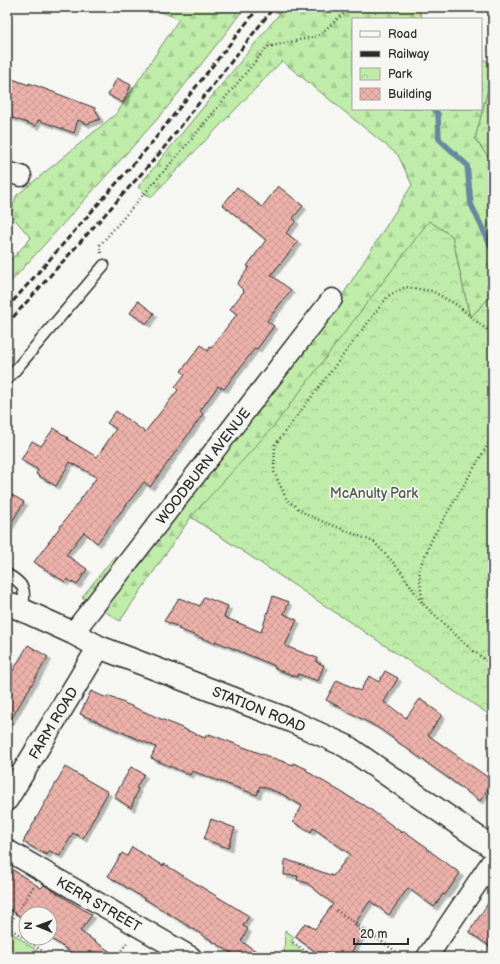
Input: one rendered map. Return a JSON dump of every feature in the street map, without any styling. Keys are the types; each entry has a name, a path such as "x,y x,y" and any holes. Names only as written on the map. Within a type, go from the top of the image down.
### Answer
{"street":[{"name":"WOODBURN AVENUE","path":"73,633 332,299"},
{"name":"STATION ROAD","path":"15,606 100,647 289,720 346,746 493,848"},
{"name":"FARM ROAD","path":"7,799 100,647"},
{"name":"KERR STREET","path":"7,850 191,957"},
{"path":"427,957 493,860"}],"lane":[{"path":"7,380 104,265"},
{"path":"7,574 21,584 25,592 15,606"}],"path":[{"path":"104,265 100,245 190,141 268,47 318,36 351,7"},
{"path":"493,335 457,305 432,290 406,287 388,296 275,445 274,472 287,500 307,515 374,542 400,570 422,603 473,651 493,665"},
{"path":"422,603 419,570 430,543 493,436"},
{"path":"43,871 7,927 51,957"},
{"path":"336,910 404,957"},
{"path":"293,942 313,957"}],"green space":[{"path":"149,7 245,7 161,115 7,286 7,264 31,238 11,215 16,196 117,113 179,19"},
{"path":"285,7 417,7 424,18 352,18 352,110 482,110 482,58 493,66 475,139 493,163 493,294 470,318 452,236 429,221 363,630 191,517 120,621 82,597 115,556 140,565 179,510 327,320 412,185 398,155 282,61 150,198 138,187"},
{"path":"493,71 493,163 475,139"},
{"name":"McAnulty Park","path":"429,221 452,236 470,318 493,294 493,717 191,517 274,426"},
{"path":"285,930 294,937 291,942 309,957 284,957"},
{"path":"9,931 18,937 18,946 30,946 46,957 7,957 7,934"}],"building":[{"path":"7,77 29,85 29,83 95,108 100,119 87,124 78,120 74,133 38,120 36,126 7,116"},
{"path":"117,78 131,85 123,103 108,95"},
{"path":"278,186 303,206 293,218 296,221 286,233 298,242 271,275 291,290 267,321 274,326 257,349 255,348 224,389 218,386 200,411 203,414 150,487 144,482 97,543 84,532 66,555 87,569 77,585 67,579 65,582 34,562 97,477 70,462 56,486 36,474 38,470 21,460 32,441 41,446 54,428 68,438 67,439 97,457 116,429 107,423 116,411 145,432 178,390 175,387 185,374 181,371 201,345 208,351 237,314 230,309 244,291 237,284 249,267 247,266 266,240 223,205 237,187 262,207"},
{"path":"138,301 154,313 147,324 130,313"},
{"path":"7,492 24,502 7,530"},
{"path":"273,596 289,602 284,614 297,620 285,646 317,658 316,662 324,665 318,681 298,674 297,677 274,668 275,666 215,641 215,643 178,629 179,627 164,621 179,598 200,606 204,597 228,606 224,617 261,632"},
{"path":"28,645 48,657 7,726 7,681"},
{"path":"385,671 398,678 384,702 406,718 420,699 442,715 428,735 493,781 480,801 377,727 326,700 337,680 360,691 369,676 379,682"},
{"path":"91,691 107,698 108,696 205,738 206,735 208,736 209,734 307,769 306,770 316,777 363,804 402,833 404,831 460,873 445,895 443,894 434,907 408,888 389,915 370,901 354,925 363,932 349,957 323,957 295,937 305,923 315,929 333,904 307,883 297,880 298,876 284,875 285,859 333,876 350,854 313,828 311,832 293,822 302,806 282,794 260,786 257,795 192,771 190,775 151,758 156,747 80,714"},
{"path":"65,767 108,792 83,838 73,833 60,856 49,851 47,855 23,842"},
{"path":"131,767 144,774 136,788 138,789 131,808 114,797"},
{"path":"211,819 235,828 228,848 204,839"},
{"path":"132,847 163,866 164,864 249,916 243,926 248,929 241,941 265,957 238,957 108,876 122,853 127,856"},
{"path":"7,866 41,888 44,885 92,915 80,931 118,957 78,957 58,943 58,906 18,906 18,915 7,907"},
{"path":"493,896 493,949 469,932"}],"waterway":[{"path":"435,110 438,114 439,139 467,165 471,204 493,251"}],"railway":[{"path":"7,308 150,145 259,7"},
{"path":"7,324 159,154 274,7"}]}
